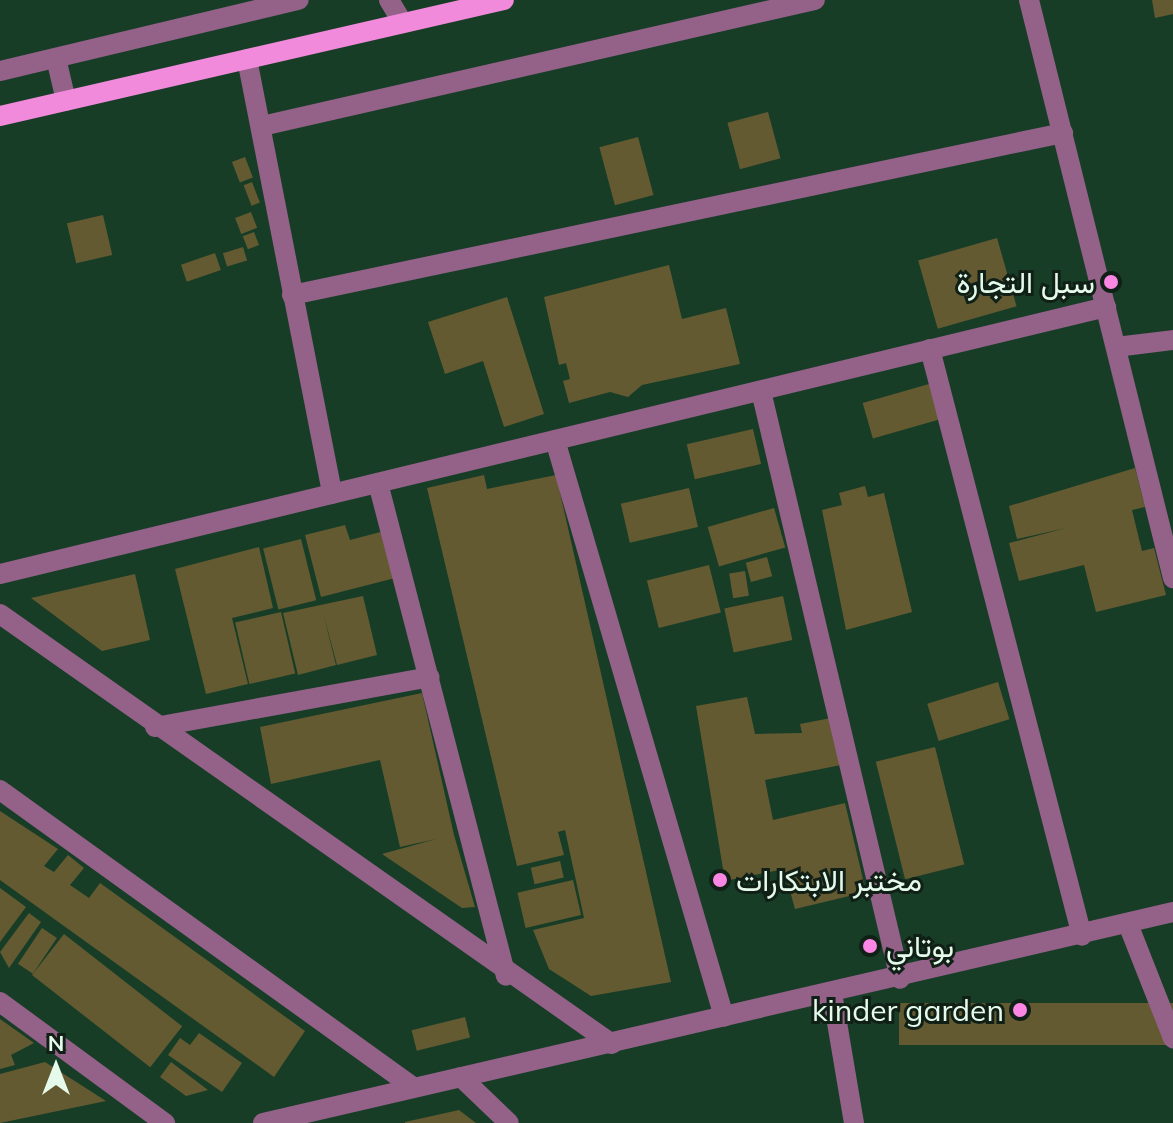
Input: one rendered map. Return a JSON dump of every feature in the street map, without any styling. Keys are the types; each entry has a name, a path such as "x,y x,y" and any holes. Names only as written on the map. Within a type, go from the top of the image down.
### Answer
{"main road":[{"path":"0,116 504,0"}],"street":[{"path":"0,71 299,0"},
{"path":"389,0 403,23"},
{"path":"262,126 815,0"},
{"path":"1029,0 1173,578"},
{"path":"56,58 66,101"},
{"path":"247,59 332,494"},
{"path":"292,295 1063,133"},
{"path":"0,574 1106,307"},
{"path":"1116,347 1173,340"},
{"path":"930,349 1082,936"},
{"path":"761,391 900,979"},
{"path":"555,440 724,1017"},
{"path":"378,483 506,976"},
{"path":"0,614 506,976 612,1044"},
{"path":"155,727 429,677"},
{"path":"0,790 413,1087"},
{"path":"263,1123 900,979 1173,912"},
{"path":"1128,924 1173,1038"},
{"path":"832,993 854,1123"},
{"path":"0,1002 165,1123"},
{"path":"461,1077 509,1123"}],"building":[{"path":"1152,0 1173,0 1173,14 1155,18"},
{"path":"768,112 780,158 740,169 727,123"},
{"path":"638,137 654,195 615,205 599,147"},
{"path":"245,157 253,178 240,183 232,162"},
{"path":"252,182 260,203 251,206 244,185"},
{"path":"251,212 257,228 241,234 235,218"},
{"path":"103,215 112,255 76,263 67,223"},
{"path":"254,232 259,245 248,249 243,236"},
{"path":"997,238 1017,306 938,329 918,261"},
{"path":"243,247 247,260 227,267 223,253"},
{"path":"215,253 221,270 187,282 181,265"},
{"path":"669,265 682,319 726,308 740,364 642,385 628,397 610,392 569,403 563,381 570,379 566,363 559,365 544,297"},
{"path":"507,297 544,414 504,427 483,361 445,374 428,322"},
{"path":"929,384 939,420 873,439 863,403"},
{"path":"753,429 761,464 695,479 687,444"},
{"path":"1135,468 1145,507 1132,510 1142,551 1154,548 1166,595 1096,612 1084,565 1019,581 1009,543 1066,528 1017,539 1009,506"},
{"path":"484,475 487,489 556,475 671,982 591,996 549,969 533,930 584,918 565,830 558,832 564,855 517,866 427,488"},
{"path":"865,486 868,497 884,493 912,612 846,630 822,510 842,505 839,493"},
{"path":"689,488 698,527 630,543 621,504"},
{"path":"774,508 785,547 719,566 708,527"},
{"path":"345,525 350,540 388,530 399,577 321,597 305,535"},
{"path":"301,539 316,600 278,610 263,548"},
{"path":"259,547 273,608 232,618 248,684 206,694 175,569"},
{"path":"767,557 772,576 751,582 746,563"},
{"path":"709,565 721,613 659,628 647,580"},
{"path":"745,571 749,596 733,598 729,574"},
{"path":"135,574 150,640 102,651 31,598"},
{"path":"363,596 377,655 337,665 323,612 336,665 298,675 283,613"},
{"path":"783,596 792,640 734,652 724,608"},
{"path":"281,612 295,673 249,684 235,623"},
{"path":"998,682 1009,719 939,741 927,704"},
{"path":"422,693 454,835 475,907 462,908 382,854 436,839 400,847 380,760 271,784 260,727"},
{"path":"747,697 755,734 802,733 800,724 831,718 841,765 765,780 773,820 845,803 866,892 795,909 784,869 725,881 696,706"},
{"path":"935,747 964,864 905,879 876,762"},
{"path":"0,811 58,849 44,866 54,872 68,855 84,868 70,885 89,898 100,883 305,1031 274,1077 0,880"},
{"path":"560,861 564,878 535,884 531,868"},
{"path":"573,880 581,915 526,928 517,893"},
{"path":"0,888 26,907 0,942"},
{"path":"29,913 41,922 9,968 0,952"},
{"path":"42,928 57,938 33,974 18,964"},
{"path":"64,934 182,1026 150,1067 32,975"},
{"path":"899,1003 1173,1003 1173,1045 899,1045"},
{"path":"465,1017 470,1037 417,1051 412,1030"},
{"path":"0,1019 34,1043 11,1055 15,1065 0,1069"},
{"path":"199,1033 242,1063 222,1092 168,1055 180,1038 190,1045"},
{"path":"45,1062 106,1101 0,1123 0,1074"},
{"path":"171,1062 208,1090 186,1096 160,1077"},
{"path":"459,1110 476,1123 405,1123 405,1122"}],"place":[{"name":"سبل التجارة","path":"1111,282"},
{"name":"مختبر الابتكارات","path":"720,880"},
{"name":"بوتاني","path":"870,946"},
{"name":"kinder garden","path":"1020,1010"}]}
